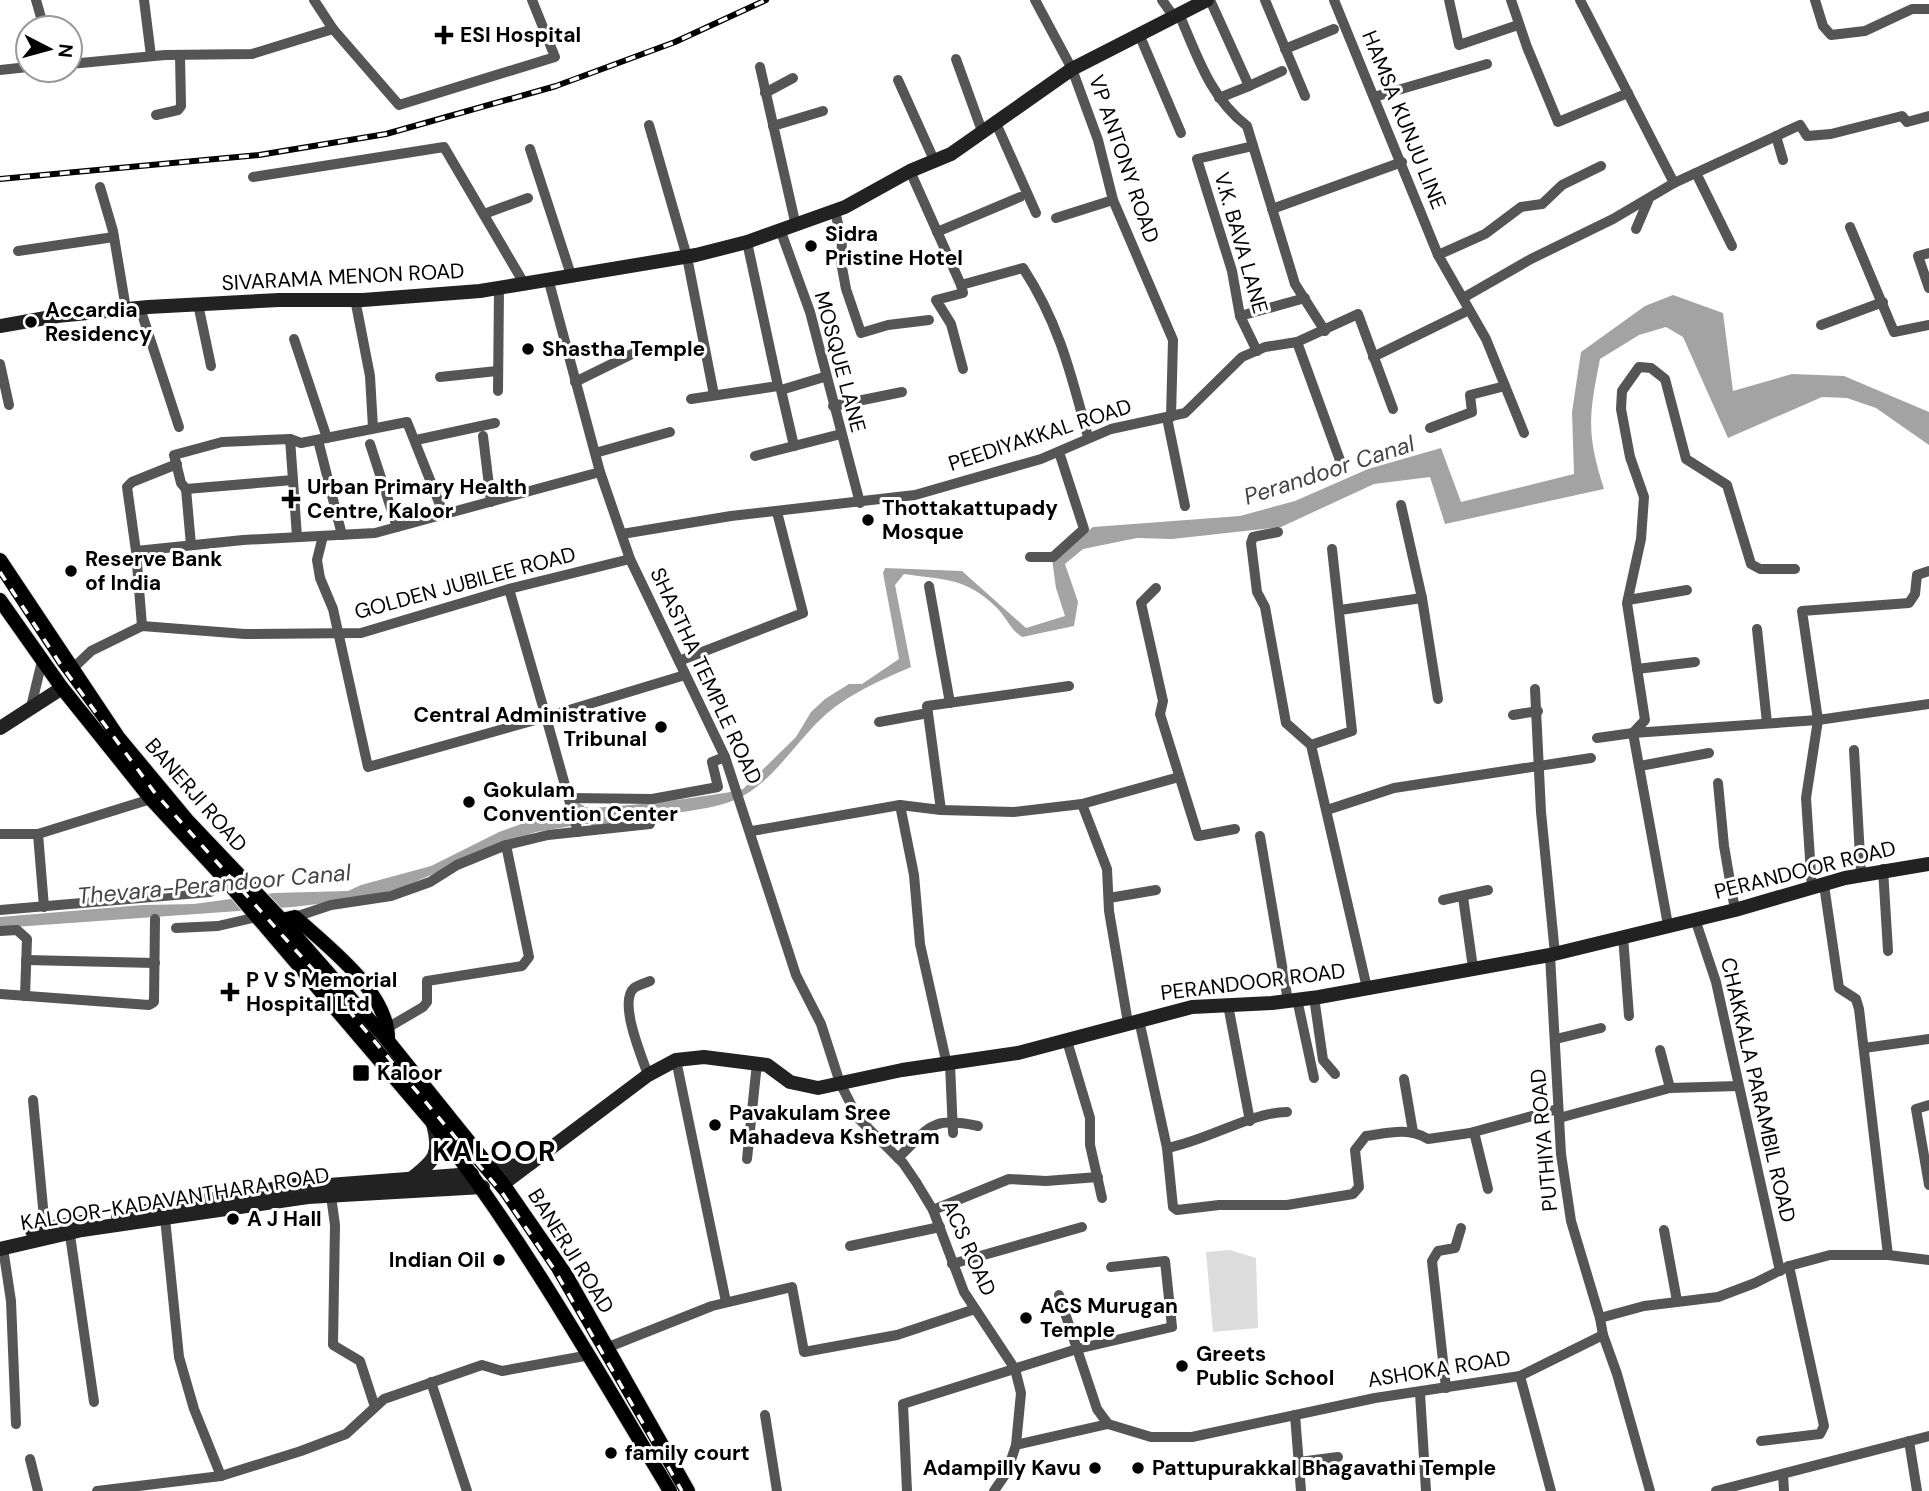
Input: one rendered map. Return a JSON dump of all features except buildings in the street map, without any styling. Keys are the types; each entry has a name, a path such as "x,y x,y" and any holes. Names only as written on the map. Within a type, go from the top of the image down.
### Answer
{"main road":[{"name":"SIVARAMA MENON ROAD","path":"0,326 57,316 198,304 355,299 499,289 687,257 747,242 835,211 910,171 951,154 1072,69 1208,0"},
{"name":"BANERJI ROAD","path":"0,560 118,737 170,799 251,887 288,918 328,974 388,1034 503,1184 566,1275 688,1491"},
{"name":"BANERJI ROAD","path":"0,600 62,688 151,799 223,877 433,1123 483,1187 594,1361 670,1491"},
{"path":"3,724 62,688 71,670"},
{"name":"PERANDOOR ROAD","path":"503,1184 648,1075 676,1060 704,1058 757,1063 767,1065 801,1086 818,1088 1067,1041 1192,1007 1314,997 1552,955 1735,910 1861,874 1929,864"},
{"path":"288,918 348,965 380,1006 388,1034"},
{"path":"315,986 328,974"},
{"path":"412,1178 433,1161 439,1144 433,1123"},
{"name":"PERANDOOR ROAD","path":"490,1169 531,1163"},
{"path":"472,1174 490,1169"},
{"name":"KALOOR-KADAVANTHARA ROAD","path":"1,1245 70,1235 82,1230 262,1205 330,1190 412,1178 472,1174"},
{"name":"KALOOR-KADAVANTHARA ROAD","path":"1,1245 45,1229 307,1183 330,1190 483,1187"},
{"path":"483,1187 503,1184"},
{"path":"523,1248 537,1234"},
{"path":"594,1361 609,1353"}],"street":[{"path":"144,0 151,56"},
{"path":"314,0 333,29 399,105 555,57 532,0"},
{"name":"VP ANTONY ROAD","path":"1034,0 1072,69 1098,140 1114,200 1173,340 1169,418 1185,506"},
{"name":"V.K. BAVA LANE","path":"1162,0 1177,15 1219,98 1229,112 1247,126 1295,284 1325,331"},
{"path":"1208,0 1249,86"},
{"path":"1265,0 1305,96"},
{"name":"HAMSA KUNJU LINE","path":"1334,0 1438,255 1486,339 1524,433"},
{"path":"1449,0 1459,44 1518,24"},
{"path":"1511,0 1518,24 1559,122 1628,93"},
{"path":"1580,0 1674,183"},
{"path":"1815,0 1823,26 1831,35 1866,31 1910,5 1929,9"},
{"path":"84,63 151,56 252,54 333,29"},
{"path":"1285,49 1334,29"},
{"path":"1139,34 1181,133"},
{"path":"156,115 178,110 181,106 180,55"},
{"path":"956,59 982,131"},
{"path":"1374,97 1487,64"},
{"path":"760,67 796,226"},
{"path":"1219,98 1282,71"},
{"path":"765,93 793,78"},
{"path":"898,80 934,160"},
{"path":"773,126 823,111"},
{"path":"1463,298 1674,183 1800,125 1807,136 1831,134 1902,116 1906,122 1913,122 1929,116"},
{"path":"995,121 1036,213"},
{"path":"649,125 687,257 714,395"},
{"path":"1776,135 1783,160"},
{"name":"V.K. BAVA LANE","path":"1253,146 1197,159 1232,271 1240,316 1257,351"},
{"path":"253,177 444,147 525,285"},
{"path":"530,149 571,275"},
{"path":"1272,209 1402,162"},
{"path":"1438,255 1485,234 1521,207 1542,204 1562,185 1601,166"},
{"path":"910,171 961,285 963,293 936,300 951,324 962,369"},
{"path":"1696,173 1732,246"},
{"path":"100,187 133,309 179,427"},
{"path":"937,232 1020,197"},
{"path":"1636,229 1650,197"},
{"path":"484,214 528,198"},
{"path":"1056,218 1114,200"},
{"path":"835,211 842,241 841,262 846,289 861,334 888,325 929,320"},
{"path":"1850,227 1894,332 1929,325"},
{"name":"MOSQUE LANE","path":"781,232 810,312 824,377 860,503"},
{"path":"18,251 114,237"},
{"path":"691,398 778,386 747,242"},
{"path":"1929,253 1918,256 1929,288"},
{"path":"961,285 1023,268 1046,303 1065,354 1088,436"},
{"name":"SHASTHA TEMPLE ROAD","path":"549,282 600,472 630,559 737,786 752,831 769,899 796,975 821,1024 840,1083"},
{"path":"498,391 499,289"},
{"path":"1240,316 1304,298"},
{"path":"355,299 370,376 373,428"},
{"path":"1821,325 1883,302"},
{"path":"198,304 211,366"},
{"path":"1393,409 1373,357 1469,310"},
{"name":"PEEDIYAKKAL ROAD","path":"622,534 731,516 915,495 1059,452 1088,436 1140,421 1169,418 1185,413 1242,357 1297,342 1358,314 1373,357"},
{"path":"293,339 323,439 342,535"},
{"path":"1297,342 1341,463"},
{"path":"575,382 638,351"},
{"path":"0,364 9,405"},
{"path":"1633,733 1645,720 1627,602 1641,539 1644,497 1622,423 1622,391 1628,378 1639,367 1651,368 1665,379 1686,459 1727,485 1751,564 1760,569 1795,569"},
{"path":"440,377 497,371"},
{"path":"794,446 781,390 824,377"},
{"path":"1430,428 1472,412 1470,395 1505,386"},
{"path":"833,406 902,392"},
{"path":"191,545 186,489 181,484 174,455 200,445 290,439 301,443 407,422 444,514"},
{"path":"416,440 495,424"},
{"path":"596,453 670,432"},
{"path":"755,456 841,434"},
{"path":"483,436 491,502"},
{"path":"290,439 297,537"},
{"path":"370,444 397,527"},
{"path":"1030,557 1053,557 1084,529 1059,452"},
{"path":"71,670 91,652 142,626 127,487 132,482 177,464"},
{"path":"135,551 375,533 600,472"},
{"path":"186,489 293,480"},
{"path":"1401,505 1422,598 1437,699"},
{"path":"679,661 803,612 777,512"},
{"path":"1278,532 1253,537 1250,552 1258,592 1265,607 1286,723 1311,745 1367,988"},
{"path":"323,536 317,560 320,578 333,609 368,767 685,675"},
{"path":"1311,745 1352,732 1332,549"},
{"name":"GOLDEN JUBILEE ROAD","path":"142,626 246,634 360,633 509,589 630,559"},
{"path":"1888,1255 1856,999 1839,988 1818,887 1806,798 1818,720 1802,611 1909,603 1915,594 1917,575 1929,570"},
{"path":"929,586 950,703"},
{"path":"1156,588 1141,603 1163,701 1160,714 1198,836 1235,829"},
{"path":"509,589 578,830"},
{"path":"1627,602 1688,590"},
{"path":"1340,610 1422,598"},
{"path":"1756,629 1767,723"},
{"path":"30,708 43,667 42,657"},
{"path":"1637,669 1695,662"},
{"path":"941,810 927,706 1069,686"},
{"name":"PUTHIYA ROAD","path":"1535,689 1552,955 1558,1114 1571,1221 1600,1318"},
{"path":"1597,738 1818,720 1929,704"},
{"path":"1513,715 1538,710"},
{"path":"879,722 928,713"},
{"path":"1633,733 1668,925"},
{"path":"1854,750 1861,874"},
{"path":"1640,766 1709,753"},
{"path":"570,800 652,799 718,787 712,762 725,757"},
{"path":"1327,810 1394,788 1591,758"},
{"path":"752,831 900,806 1014,812 1082,804 1179,777"},
{"path":"1718,783 1724,846 1735,910"},
{"path":"0,834 38,834 151,799"},
{"path":"1082,804 1107,869 1109,898 1133,1021 1167,1148 1175,1209 1287,1205 1353,1194 1359,1187 1355,1150 1361,1139 1401,1131 1413,1132 1428,1139 1474,1132 1670,1088 1738,1086"},
{"path":"900,806 914,875 920,944 948,1065 953,1133"},
{"path":"288,918 331,905 391,896 430,882 457,865 506,845 578,830 650,824"},
{"path":"38,834 44,907"},
{"path":"1260,836 1293,1000 1314,1078"},
{"path":"388,1034 427,1002 427,981 522,966 529,957 506,845"},
{"path":"1883,869 1888,951"},
{"path":"0,909 210,892 219,886 223,877"},
{"path":"1109,898 1156,890"},
{"path":"1443,900 1488,890"},
{"path":"1464,897 1473,968"},
{"path":"176,928 218,926 257,917"},
{"path":"0,994 149,1005 156,997 155,919"},
{"name":"CHAKKALA PARAMBIL ROAD","path":"1695,919 1716,982 1738,1086 1824,1426 1820,1434 1761,1441"},
{"path":"0,931 24,933 27,939 24,996"},
{"path":"1623,936 1629,1016"},
{"path":"26,960 155,963"},
{"path":"648,1075 629,1013 629,997 634,988 650,981"},
{"path":"1314,997 1323,1059 1335,1074"},
{"path":"1228,1005 1250,1121"},
{"path":"1556,1039 1601,1028"},
{"path":"1864,1048 1929,1039"},
{"path":"1067,1041 1090,1118 1090,1145 1102,1198"},
{"path":"1660,1050 1670,1088"},
{"path":"676,1060 726,1302"},
{"path":"747,1159 757,1063"},
{"path":"1404,1079 1413,1132"},
{"name":"ACS ROAD","path":"840,1083 858,1118 898,1158 933,1210 952,1264 975,1309 1015,1368 1021,1393 1016,1445"},
{"path":"33,1100 45,1229"},
{"path":"1929,1105 1916,1109 1929,1185"},
{"path":"1167,1148 1250,1121 1268,1112 1287,1112"},
{"path":"898,1158 927,1127 952,1121 978,1126"},
{"path":"1474,1132 1488,1189"},
{"path":"933,1210 1009,1179 1046,1181 1098,1177"},
{"path":"261,1189 262,1205"},
{"path":"330,1190 335,1225 333,1345 360,1362 374,1407"},
{"path":"164,1218 178,1357 194,1409 220,1476"},
{"path":"849,1246 940,1227"},
{"path":"952,1264 1082,1227"},
{"path":"1446,1388 1432,1261 1438,1251 1455,1248 1461,1228"},
{"path":"1664,1230 1677,1301"},
{"path":"70,1235 94,1402"},
{"path":"1,1245 16,1424"},
{"path":"1650,1491 1600,1318 1677,1301 1718,1297 1785,1268 1830,1255 1888,1255 1929,1260"},
{"path":"907,1491 903,1404 1076,1349 1172,1327 1165,1261 1111,1267"},
{"path":"609,1353 726,1302 792,1287 804,1352 897,1335 975,1309"},
{"path":"1059,1295 1097,1409 1108,1424"},
{"name":"ASHOKA ROAD","path":"1016,1445 1108,1424 1151,1437 1192,1437 1375,1398 1520,1376 1603,1335"},
{"path":"97,1491 220,1476 301,1451 346,1434 384,1399 482,1365 502,1371 594,1361"},
{"path":"1520,1376 1551,1491"},
{"path":"431,1382 467,1491"},
{"path":"1420,1393 1426,1491"},
{"path":"765,1415 777,1491"},
{"path":"1295,1415 1301,1491"},
{"path":"1716,1491 1929,1436"},
{"path":"1909,1441 1917,1491"},
{"path":"995,1491 1007,1472 1016,1445"},
{"path":"1299,1462 1338,1457"},
{"path":"30,1459 38,1491"},
{"path":"1783,1474 1784,1491"}],"shaded area":[{"name":"Thevara-Perandoor Canal","path":"1673,295 1723,313 1733,391 1792,374 1844,376 1929,412 1929,445 1876,408 1847,398 1822,397 1728,438 1683,337 1666,327 1639,335 1600,359 1591,424 1594,453 1604,489 1445,524 1430,477 1374,484 1281,527 1172,539 1137,538 1083,549 1065,564 1078,602 1074,626 1022,637 996,607 974,590 943,579 904,574 895,585 911,667 864,689 831,710 772,773 750,792 737,799 697,810 625,818 617,820 614,825 592,827 591,824 584,824 536,832 504,843 399,889 350,900 293,907 0,928 0,917 143,905 194,904 274,893 348,891 431,866 499,832 546,815 550,818 564,806 576,801 585,807 612,807 743,789 796,737 811,712 825,699 849,684 862,684 899,659 883,573 885,568 962,571 1026,628 1065,616 1056,588 1052,559 1093,527 1240,516 1295,501 1368,469 1441,448 1461,502 1574,474 1572,412 1581,352 1645,306"},
{"path":"1230,1250 1256,1258 1258,1328 1213,1332 1206,1252"}],"railway":[{"path":"0,179 259,155 386,134 556,86 675,42 766,0"},
{"path":"0,572 61,665 155,793 334,993 503,1194 554,1269 682,1491"}],"place":[{"name":"ESI Hospital","path":"444,35"},
{"name":"Sidra Pristine Hotel","path":"811,246"},
{"name":"Accardia Residency","path":"31,322"},
{"name":"Shastha Temple","path":"528,349"},
{"name":"Urban Primary Health Centre, Kaloor","path":"291,499"},
{"name":"Thottakattupady Mosque","path":"868,520"},
{"name":"Reserve Bank of India","path":"71,571"},
{"name":"Central Administrative Tribunal","path":"661,727"},
{"name":"Gokulam Convention Center","path":"469,802"},
{"name":"P V S Memorial Hospital Ltd","path":"230,992"},
{"name":"Kaloor","path":"361,1073"},
{"name":"Pavakulam Sree Mahadeva Kshetram","path":"715,1125"},
{"name":"A J Hall","path":"233,1219"},
{"name":"Indian Oil","path":"499,1260"},
{"name":"ACS Murugan Temple","path":"1026,1318"},
{"name":"Greets Public School","path":"1182,1366"},
{"name":"family court","path":"611,1453"},
{"name":"Adampilly Kavu","path":"1095,1468"},
{"name":"Pattupurakkal Bhagavathi Temple","path":"1138,1468"}],"district":[{"name":"KALOOR","path":"495,1151"}],"water label":[{"name":"Perandoor Canal","path":"1329,470"}]}
